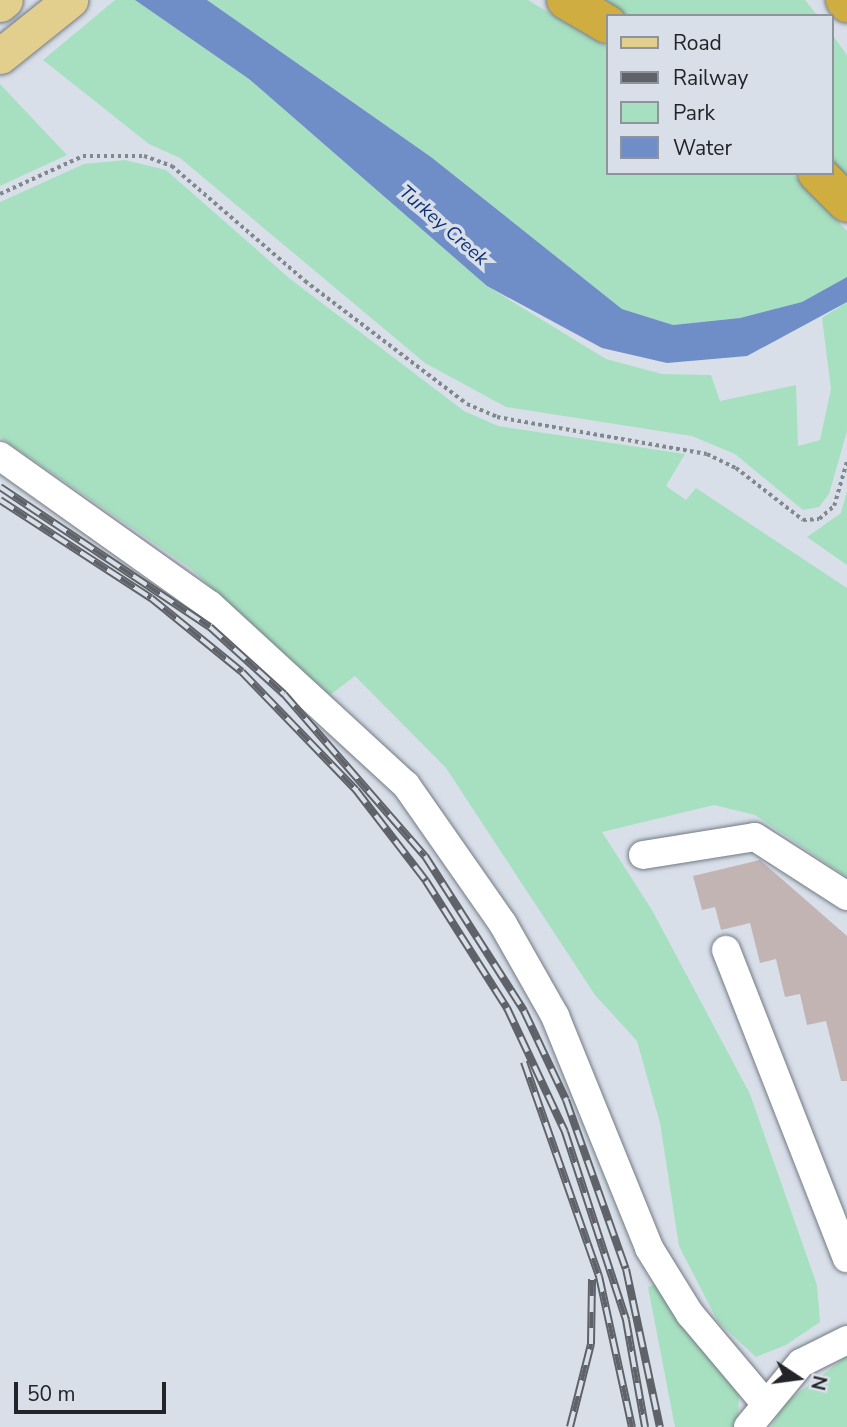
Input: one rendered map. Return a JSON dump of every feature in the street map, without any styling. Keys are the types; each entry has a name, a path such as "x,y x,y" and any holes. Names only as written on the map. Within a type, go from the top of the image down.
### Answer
{"highway":[{"path":"566,0 606,23"},
{"path":"819,175 847,203"}],"main road":[{"path":"0,4 5,0"},
{"path":"0,56 70,0"}],"street":[{"path":"0,456 210,606 406,785 503,924 555,1016 649,1248 690,1314 764,1402"},
{"path":"643,855 755,837 847,896"},
{"path":"726,950 844,1244"},
{"path":"748,1427 764,1402 801,1363 847,1340"}],"path":[{"path":"0,194 83,156 144,156 172,166 304,281 467,404 497,418 707,454 736,468 803,520 819,519 834,506 847,461"}],"green space":[{"path":"115,0 135,0 249,79 487,286 606,359 662,374 711,375 720,401 796,385 798,446 820,440 831,389 822,318 847,302 847,431 829,494 819,507 803,510 735,454 692,436 506,407 425,363 180,158 149,144 43,60"},
{"path":"207,0 528,0 606,46 606,175 794,175 847,231 847,277 802,302 740,318 673,325 622,309 431,157"},
{"path":"587,0 805,0 816,14 609,14"},
{"path":"833,36 847,55 847,189 833,175"},
{"path":"0,84 67,155 0,186"},
{"path":"125,160 166,170 289,278 464,411 498,426 685,454 666,486 686,500 696,488 847,588 847,877 755,815 714,805 602,832 652,910 750,1094 817,1285 820,1322 786,1345 756,1357 718,1322 679,1246 660,1123 637,1041 595,995 446,768 355,676 330,695 190,568 0,437 0,202 84,164"},
{"path":"847,491 847,565 807,537 841,513"},
{"path":"659,1283 739,1391 738,1427 675,1427 648,1287"},
{"path":"847,1356 847,1427 771,1427 785,1403"}],"water":[{"name":"Turkey Creek","path":"135,0 207,0 431,157 622,309 673,325 740,318 802,302 847,277 847,302 747,356 667,363 602,348 487,286 249,79"}],"building":[{"path":"760,860 847,936 847,1081 841,1081 826,1021 807,1025 800,994 785,997 776,959 760,963 750,923 721,930 715,907 702,910 693,876"}],"railway":[{"path":"0,487 210,627 284,694 425,856 524,1011 566,1100 626,1269 660,1427"},
{"path":"0,500 151,598 242,672 356,790 426,881 507,1008 565,1132 626,1320 645,1427"},
{"path":"524,1062 599,1276 632,1427"},
{"path":"570,1427 591,1344 592,1279"}]}
